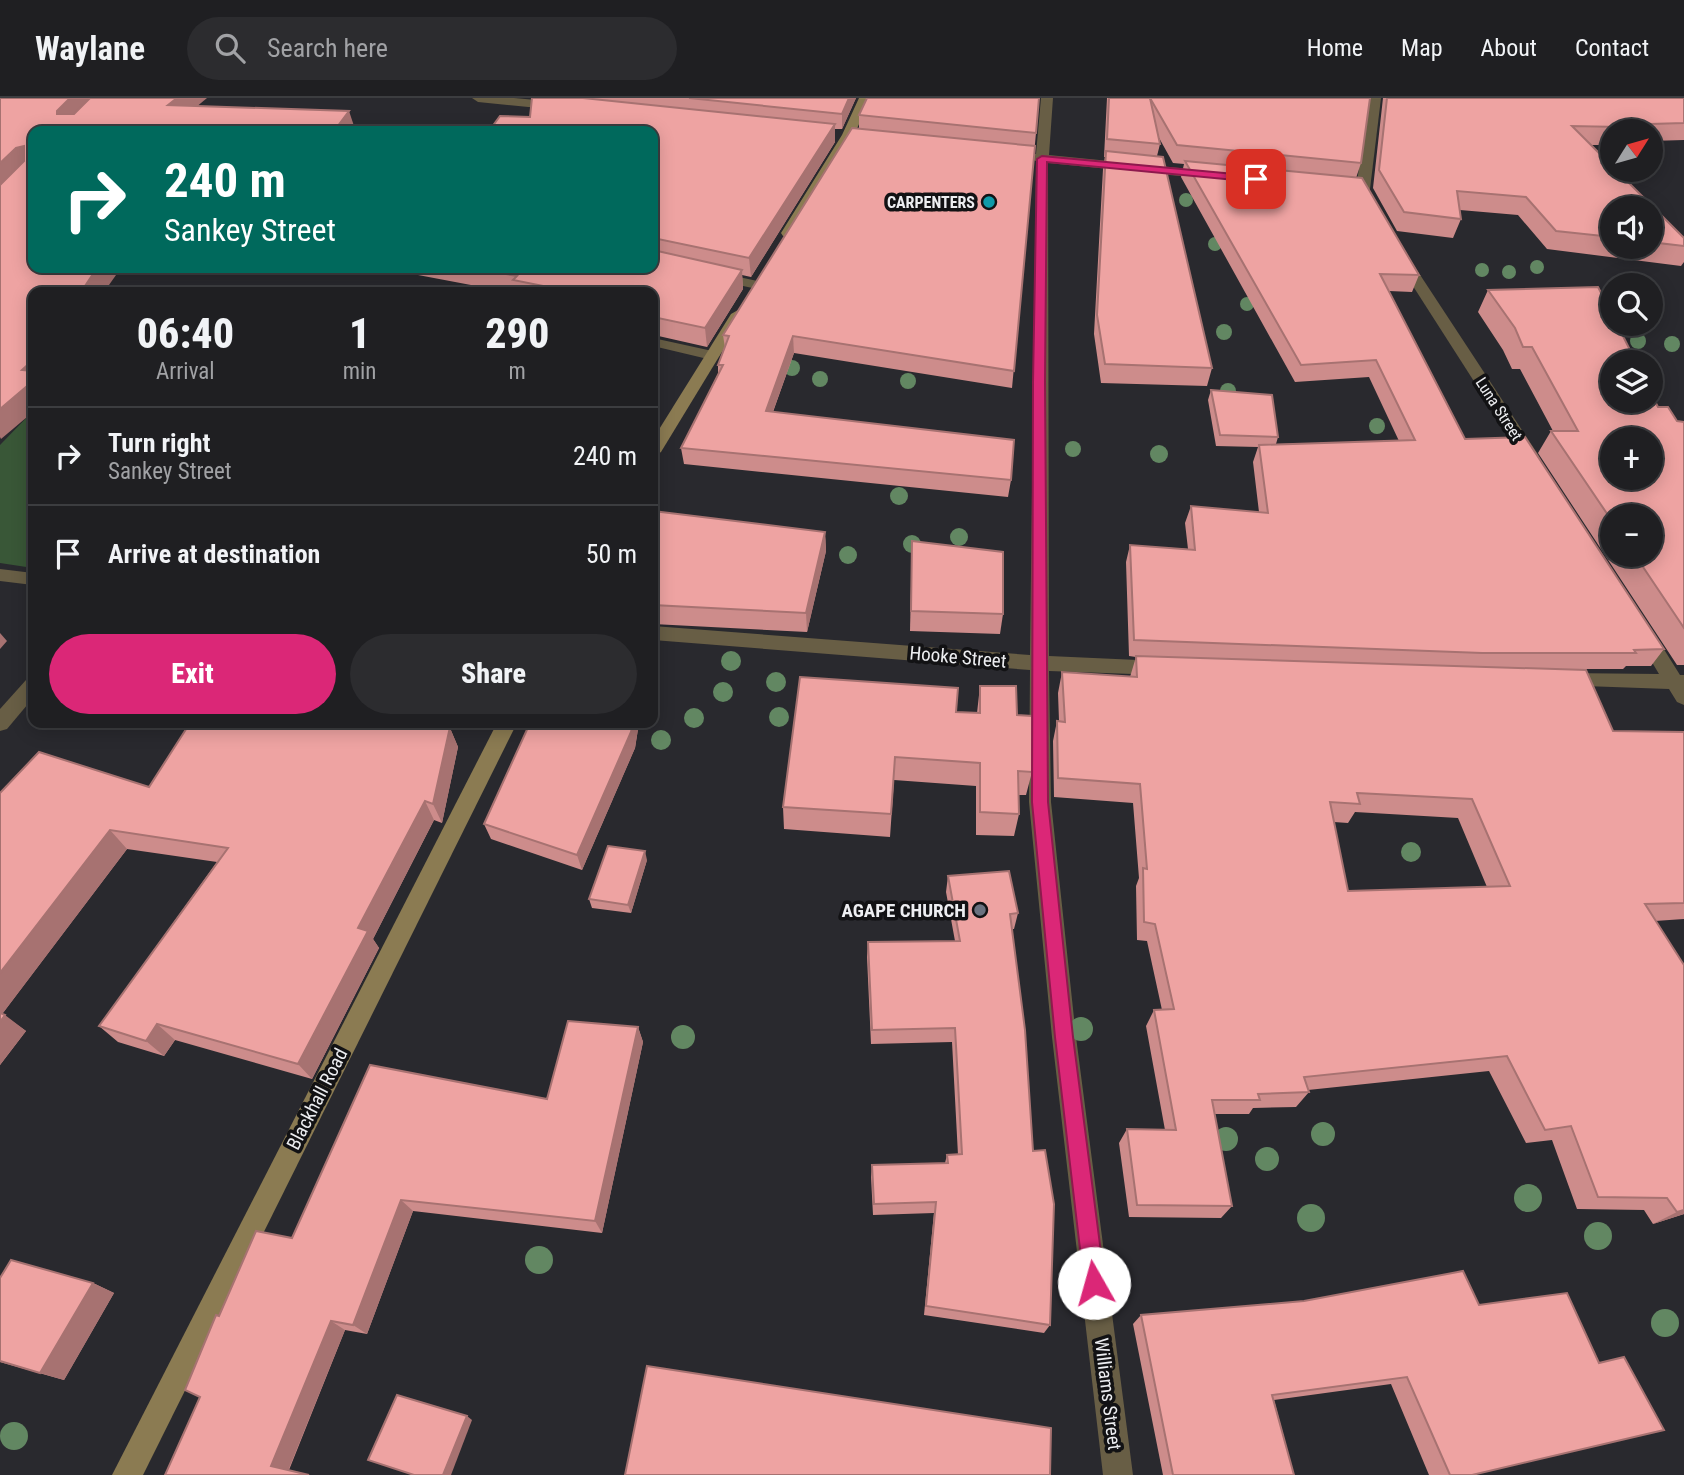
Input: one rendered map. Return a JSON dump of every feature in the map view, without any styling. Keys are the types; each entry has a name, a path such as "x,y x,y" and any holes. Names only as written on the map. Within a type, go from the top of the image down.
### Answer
{"street":[{"path":"478,98 538,101 576,108"},
{"path":"777,251 848,135 865,98"},
{"name":"Williams Street","path":"1047,98 1042,159 1040,802 1066,1051 1118,1475"},
{"path":"1361,192 1375,98"},
{"path":"1014,155 1230,176"},
{"name":"Luna Street","path":"1394,243 1541,473"},
{"path":"658,444 760,279 705,274"},
{"path":"658,343 712,355"},
{"path":"0,575 28,578"},
{"path":"1630,612 1681,687"},
{"name":"Hooke Street","path":"658,633 1039,663 1175,669"},
{"path":"1539,680 1681,687"},
{"path":"0,723 28,691"},
{"name":"Blackhall Road","path":"127,1475 504,728"}],"green space":[{"path":"28,416 28,567 0,563 0,445"}],"building":[{"path":"0,98 70,98 57,114 74,114 90,98 177,98 168,105 349,111 338,126 28,126 28,273 94,273 84,287 28,287 28,365 22,370 28,371 28,385 0,409 0,185 24,161 24,146 16,148 0,163"},
{"path":"532,98 583,98 835,124 749,258 658,239 658,126 493,126 500,116 530,117"},
{"path":"689,98 849,98 842,114"},
{"path":"867,98 1039,98 1036,133 859,115"},
{"path":"1109,98 1150,98 1160,144 1107,139"},
{"path":"1150,98 1370,98 1361,163 1177,145"},
{"path":"1387,98 1684,98 1684,123 1663,124 1663,119 1600,119 1600,127 1572,126 1600,154 1600,182 1628,182 1642,196 1600,196 1600,236 1556,231 1526,197 1457,191 1461,219 1404,212 1379,170"},
{"path":"852,128 1035,146 1014,371 793,336 766,411 1014,440 1011,480 681,448 723,365 718,365 729,336 723,335"},
{"path":"1106,151 1163,157 1212,368 1105,364 1097,315"},
{"path":"1185,161 1362,178 1419,275 1380,274 1465,439 1525,437 1600,551 1600,567 1610,567 1664,649 1634,650 1636,653 1482,653 1134,640 1130,545 1195,550 1191,506 1268,513 1259,445 1415,440 1376,360 1301,365"},
{"path":"1663,217 1684,238 1684,246 1663,244"},
{"path":"658,251 742,270 705,328 658,318 658,287 542,287 513,280 517,276 500,273 658,273"},
{"path":"1598,287 1600,336 1623,336 1630,350 1600,350 1600,413 1663,413 1663,407 1668,407 1677,421 1684,422 1684,628 1643,567 1663,567 1663,504 1600,504 1551,431 1578,431 1532,347 1523,347 1515,328 1488,290"},
{"path":"1211,390 1272,395 1278,437 1220,435"},
{"path":"658,512 825,532 806,613 658,605"},
{"path":"912,541 1003,552 1003,614 911,611"},
{"path":"1136,656 1586,670 1613,731 1684,732 1684,903 1645,904 1684,965 1684,1210 1677,1212 1667,1198 1598,1197 1571,1126 1545,1130 1507,1056 1304,1077 1309,1092 1258,1094 1260,1100 1212,1100 1232,1206 1137,1205 1127,1129 1176,1130 1154,1010 1174,1009 1155,924 1144,922 1143,868 1147,869 1140,784 1058,778 1057,721 1065,722 1062,672 1137,677","holes":["1357,793 1472,799 1510,886 1348,891 1330,802 1360,804"]},
{"path":"800,677 958,688 956,712 980,713 980,686 1016,686 1017,715 1032,716 1032,772 1018,771 1019,814 980,812 980,763 895,757 891,814 783,807"},
{"path":"187,728 450,728 433,804 425,801 358,928 368,931 298,1064 157,1024 146,1041 99,1026 228,848 110,830 0,973 0,793 39,752 149,787"},
{"path":"528,728 632,728 577,855 484,824"},
{"path":"608,846 645,851 628,905 589,899"},
{"path":"1009,871 1018,913 1010,914 1025,1030 1033,1151 1045,1150 1054,1204 1050,1325 926,1306 936,1202 874,1204 872,1165 948,1163 947,1155 962,1154 955,1028 872,1030 868,942 960,941 948,876"},
{"path":"568,1021 638,1027 595,1221 401,1200 353,1325 331,1321 271,1466 309,1475 165,1475 200,1397 185,1390 216,1315 219,1316 256,1231 292,1238 370,1065 547,1099"},
{"path":"11,1260 93,1283 40,1373 0,1361 0,1278"},
{"path":"1463,1271 1479,1305 1567,1293 1599,1363 1624,1357 1664,1430 1472,1475 1450,1475 1407,1377 1272,1395 1294,1475 1173,1475 1141,1315 1304,1301"},
{"path":"647,1366 1051,1428 1050,1475 625,1475"},
{"path":"397,1395 467,1416 443,1475 414,1475 368,1460"}],"place":[{"name":"CARPENTERS","path":"989,202"},
{"name":"AGAPE CHURCH","path":"980,910"}],"route":[{"path":"1094,1283 1064,1037 1040,802 1039,382 1042,159 1256,179"}]}
